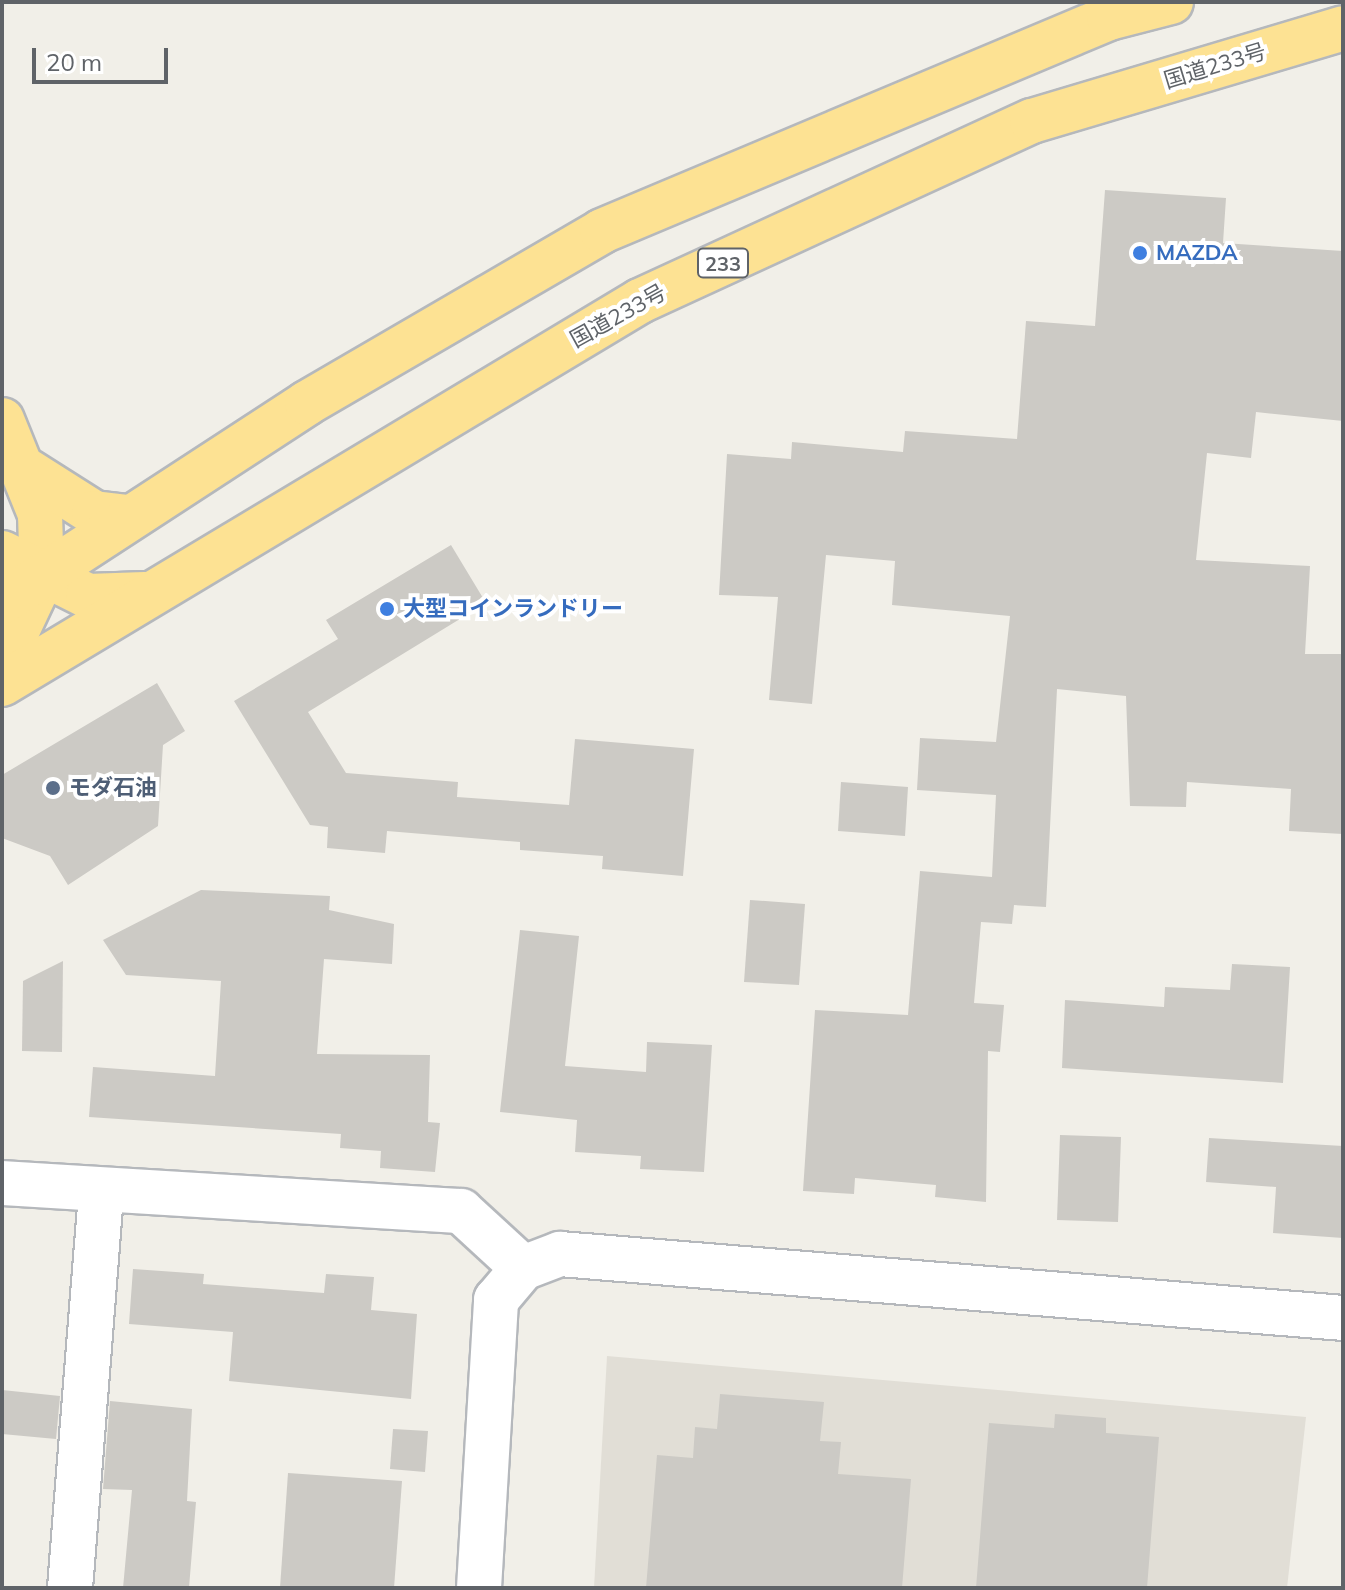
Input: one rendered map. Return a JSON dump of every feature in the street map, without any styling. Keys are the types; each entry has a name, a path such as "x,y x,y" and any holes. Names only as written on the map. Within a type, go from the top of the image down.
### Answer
{"highway":[{"path":"2,602 42,578 126,517 602,231 1109,18 1171,2"},
{"name":"国道233号","path":"2,684 640,301 1032,121 1343,28"},
{"path":"2,420 28,471 40,514 42,578 2,663"},
{"path":"28,471 94,513 126,517"},
{"path":"2,553 42,578"},
{"name":"233","path":"42,578 88,596 148,594"}],"street":[{"path":"2,1183 461,1211 523,1268"},
{"path":"70,1588 101,1190"},
{"path":"479,1588 496,1300 523,1268 560,1254 1343,1318"}],"shaded area":[{"path":"607,1356 1306,1417 1287,1588 594,1588"}],"building":[{"path":"1105,190 1226,198 1223,243 1343,251 1343,421 1256,412 1251,458 1207,453 1196,560 1310,566 1305,654 1343,654 1343,834 1289,831 1291,789 1187,782 1186,807 1130,806 1126,696 1057,689 1046,907 1014,905 1012,924 981,922 974,1003 1004,1005 1000,1052 988,1051 986,1202 935,1197 936,1185 855,1178 854,1194 803,1191 815,1010 908,1015 920,871 992,877 996,795 917,790 920,738 996,742 1010,616 892,605 895,561 826,555 812,704 769,700 778,597 719,595 727,454 791,459 792,442 903,452 905,431 1017,439 1026,321 1095,326"},
{"path":"451,545 486,603 308,712 346,773 458,782 457,797 569,805 575,739 694,749 683,876 602,869 603,856 520,850 520,842 387,831 385,853 327,848 328,827 310,825 234,701 338,639 326,620"},
{"path":"157,683 185,731 163,745 158,826 68,885 50,856 2,838 2,775"},
{"path":"841,782 908,787 905,836 838,831"},
{"path":"201,890 330,896 329,910 394,924 392,964 324,959 317,1054 430,1055 428,1122 440,1123 435,1172 380,1168 381,1151 340,1148 341,1134 89,1117 93,1067 215,1076 221,981 126,975 103,940"},
{"path":"750,900 805,904 799,985 744,982"},
{"path":"520,930 579,936 565,1066 646,1072 647,1042 712,1045 704,1172 640,1169 641,1156 575,1152 577,1120 500,1112"},
{"path":"63,961 62,1052 22,1051 23,981"},
{"path":"1232,964 1290,967 1283,1083 1062,1068 1065,1000 1164,1007 1165,987 1230,990"},
{"path":"1060,1135 1121,1137 1118,1222 1057,1220"},
{"path":"1209,1138 1343,1146 1343,1238 1273,1233 1276,1187 1206,1182"},
{"path":"133,1269 204,1274 203,1284 324,1293 326,1274 374,1277 371,1310 417,1314 411,1399 229,1381 233,1332 129,1324"},
{"path":"2,1390 60,1396 56,1439 2,1434"},
{"path":"720,1394 824,1402 820,1441 841,1442 838,1474 911,1479 902,1588 646,1588 657,1455 693,1458 695,1427 717,1429"},
{"path":"110,1401 192,1409 187,1501 196,1502 189,1588 123,1588 132,1490 103,1489"},
{"path":"1055,1414 1106,1418 1106,1433 1159,1437 1147,1588 976,1588 989,1423 1054,1428"},
{"path":"393,1429 428,1431 425,1472 390,1469"},
{"path":"288,1473 402,1481 394,1588 280,1588"}],"place":[{"name":"MAZDA","path":"1140,253"},
{"name":"大型コインランドリー","path":"387,609"},
{"name":"モダ石油","path":"53,788"}]}
